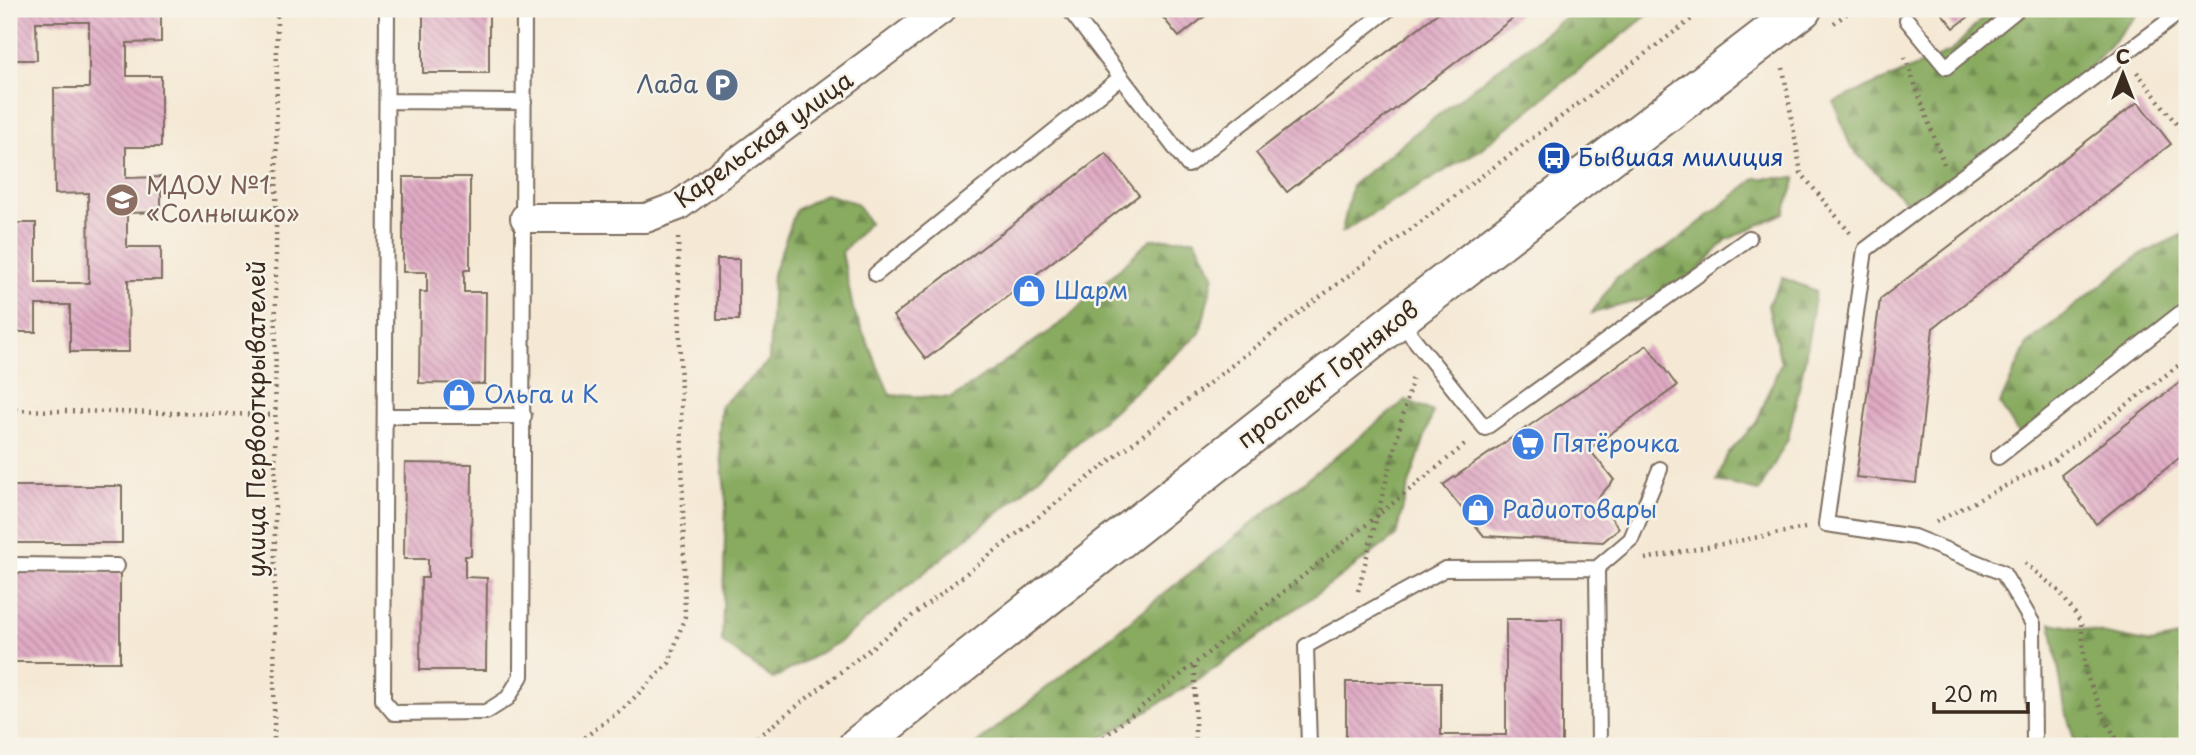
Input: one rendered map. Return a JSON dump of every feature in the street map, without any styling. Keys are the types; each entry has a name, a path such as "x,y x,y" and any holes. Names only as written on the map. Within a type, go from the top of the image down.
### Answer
{"main road":[{"name":"проспект Горняков","path":"858,746 1409,333 1817,17"}],"street":[{"name":"Карельская улица","path":"525,218 646,218 678,206 928,13"}],"lane":[{"path":"387,9 383,700 394,713 486,712 508,698 521,676 524,9"},
{"path":"1069,9 1188,165 1389,9"},
{"path":"1908,20 1946,68 2018,9"},
{"path":"2034,746 2033,624 2003,573 1914,537 1826,524 1865,250 2184,9"},
{"path":"876,274 1121,78"},
{"path":"387,101 524,102"},
{"path":"1409,333 1485,428 1749,238"},
{"path":"1998,457 2187,308"},
{"path":"386,416 524,416"},
{"path":"1309,746 1306,646 1445,569 1597,568 1631,539 1660,468"},
{"path":"9,565 117,566"},
{"path":"1597,568 1599,746"}],"path":[{"name":"улица Первооткрывателей","path":"274,746 277,9"},
{"path":"746,746 1300,312 1705,9"},
{"path":"1817,17 1853,9"},
{"path":"1905,54 1951,185"},
{"path":"2123,55 2187,138"},
{"path":"1771,72 1782,64 1801,173 1865,250"},
{"path":"573,746 625,707 668,663 685,616 678,206"},
{"path":"1351,621 1377,516 1409,333"},
{"path":"1914,537 2053,461 2187,359"},
{"path":"9,411 275,415"},
{"path":"1093,746 1485,428"},
{"path":"1597,568 1826,524"},
{"path":"1195,663 1195,746"}],"green space":[{"path":"1576,9 1655,9 1478,151 1342,232 1352,185"},
{"path":"1991,9 2142,9 2068,92 1961,186 1910,205 1851,148 1834,102 1952,51"},
{"path":"1756,178 1796,178 1784,213 1726,240 1694,275 1656,296 1592,313 1616,278 1674,243"},
{"path":"825,194 856,203 869,223 842,252 853,309 890,395 952,398 1064,321 1151,239 1195,239 1214,275 1200,333 1011,502 839,642 773,679 722,642 726,502 719,435 721,406 769,361 773,274 796,210"},
{"path":"2187,232 2187,309 2050,427 2021,438 2000,404 2027,344 2138,256"},
{"path":"1783,278 1816,291 1788,439 1759,491 1717,481 1727,455 1756,423 1781,363 1768,305"},
{"path":"1406,400 1433,412 1406,494 1396,536 1207,674 1089,746 974,746"},
{"path":"2051,623 2151,643 2187,635 2187,746 2076,746 2065,708"}],"building":[{"path":"9,9 161,9 161,42 127,43 127,76 161,76 161,147 126,147 126,178 161,177 161,212 127,213 127,247 161,247 161,280 128,280 129,352 70,352 70,305 36,305 36,332 9,332 9,223 36,223 36,283 89,283 88,193 55,194 54,88 89,88 89,22 36,22 37,60 9,60"},
{"path":"423,9 489,9 489,73 423,73"},
{"path":"1156,9 1214,9 1179,37"},
{"path":"1443,9 1525,9 1287,192 1256,153"},
{"path":"1938,9 1979,9 1954,28"},
{"path":"2138,102 2171,144 1933,328 1916,483 1856,477 1880,299"},
{"path":"1106,153 1139,195 926,359 893,316"},
{"path":"403,177 470,177 470,270 464,270 464,292 486,292 485,384 419,383 420,292 427,292 427,272 403,272"},
{"path":"717,259 739,259 739,320 717,320"},
{"path":"1647,345 1677,386 1589,449 1614,480 1597,499 1619,528 1603,542 1484,536 1443,485"},
{"path":"2187,377 2187,452 2096,524 2061,475"},
{"path":"405,463 472,464 471,556 465,556 465,577 487,578 486,670 420,670 421,578 428,578 428,559 404,559"},
{"path":"9,486 122,486 122,543 9,543"},
{"path":"9,573 120,573 120,662 9,662"},
{"path":"1506,619 1562,619 1562,746 1346,746 1346,682 1441,682 1441,735 1506,735"}],"place":[{"name":"Лада","path":"722,85"},
{"name":"Бывшая милиция","path":"1554,158"},
{"name":"МДОУ №1 «Солнышко»","path":"122,200"},
{"name":"Шарм","path":"1029,291"},
{"name":"Ольга и К","path":"459,395"},
{"name":"Пятёрочка","path":"1528,444"},
{"name":"Радиотовары","path":"1478,510"}]}
